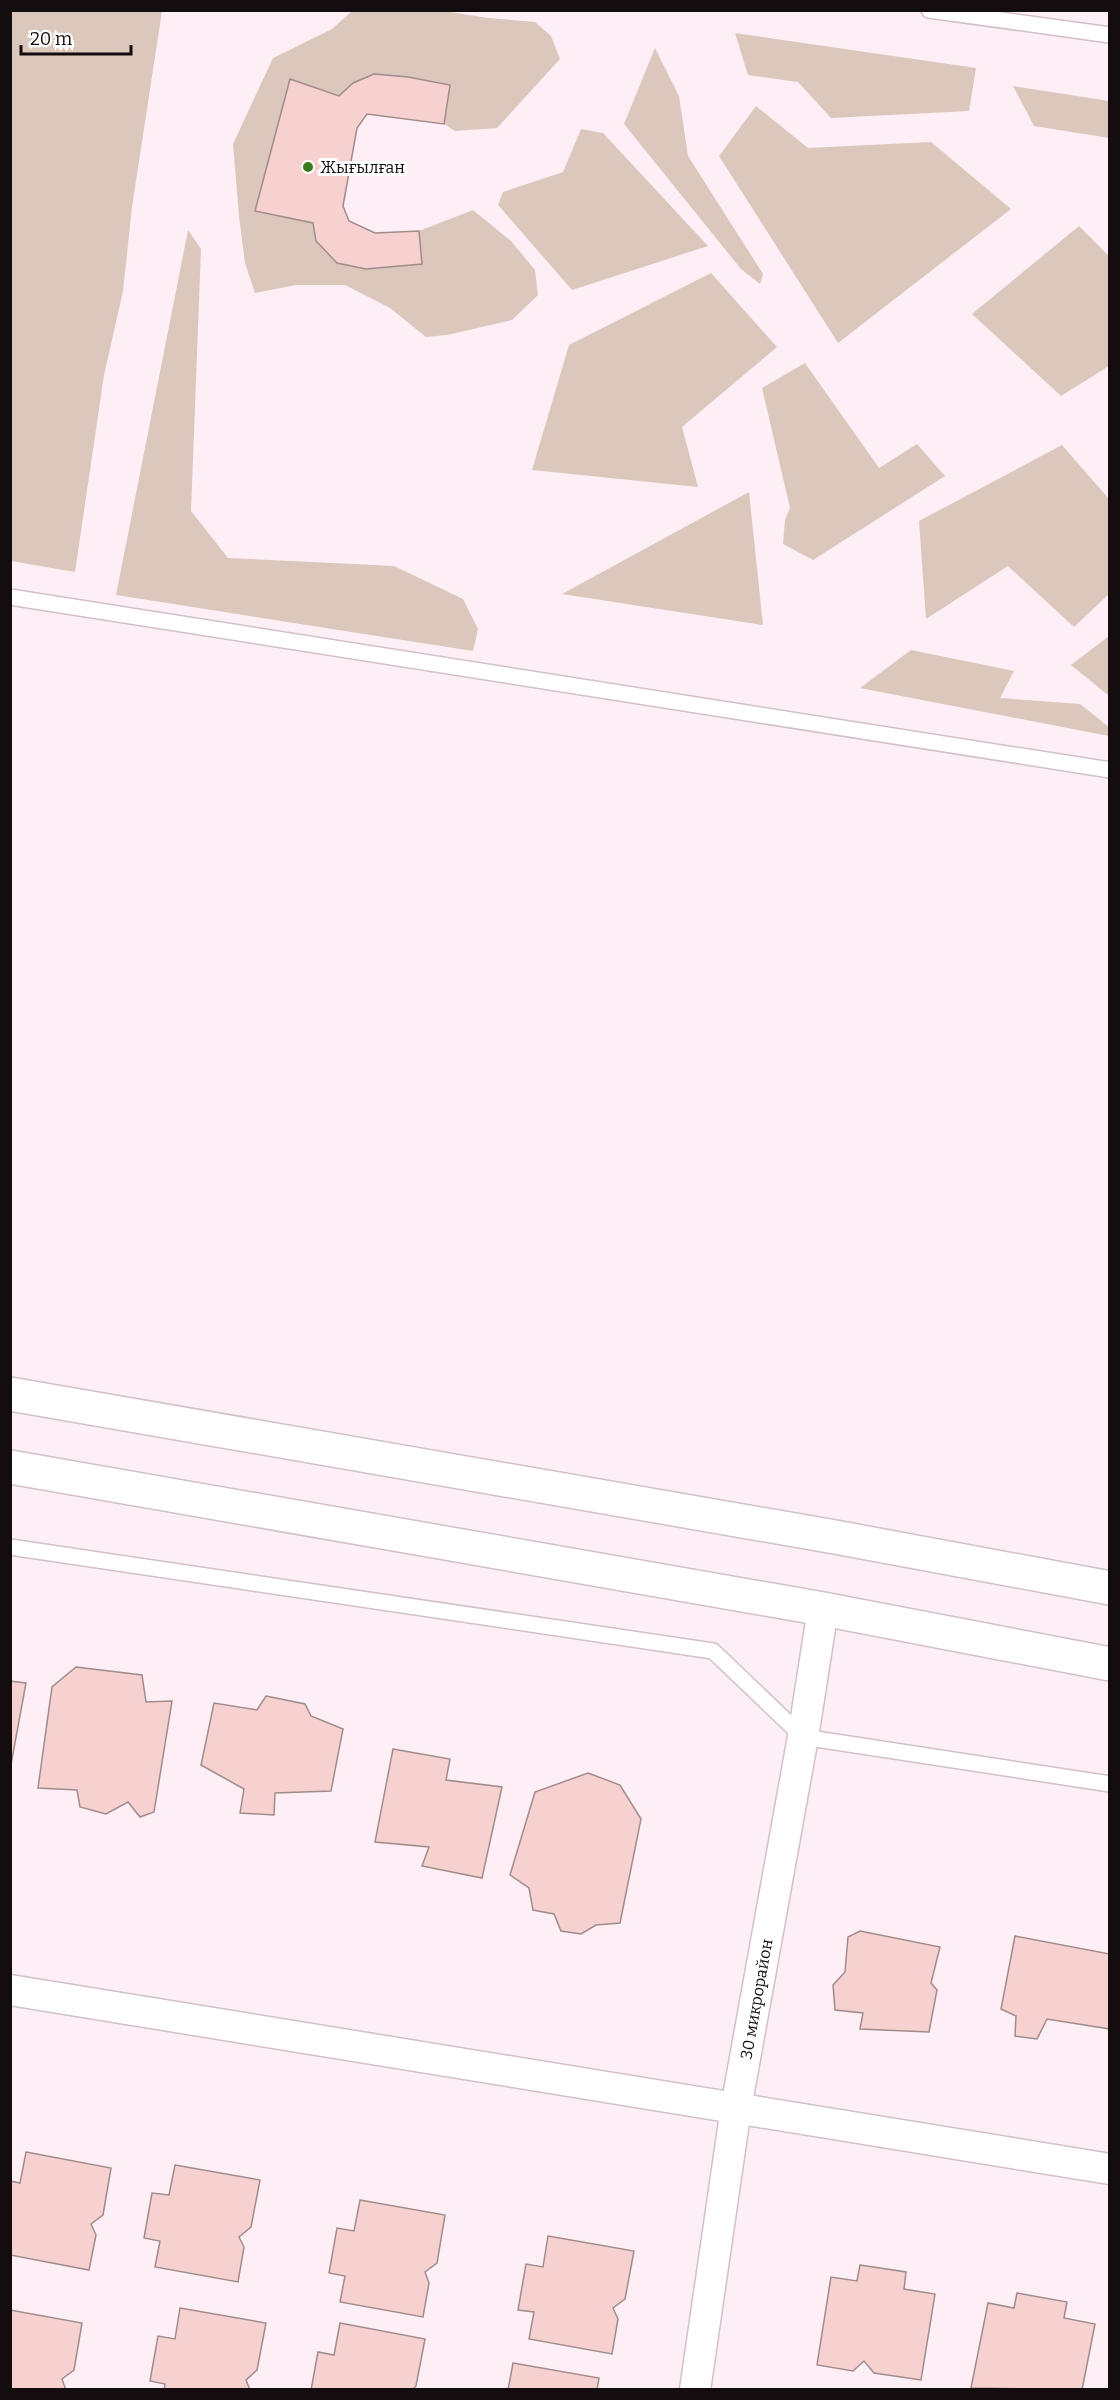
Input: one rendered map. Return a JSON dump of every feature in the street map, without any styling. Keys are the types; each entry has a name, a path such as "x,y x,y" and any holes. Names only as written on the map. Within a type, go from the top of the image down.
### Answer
{"main road":[{"path":"10,1394 824,1534 1110,1588"},
{"path":"10,1467 823,1609 1110,1664"}],"street":[{"name":"30 микрорайон","path":"695,2390 736,2108 803,1737 823,1609"},
{"path":"10,1990 1110,2169"}],"lane":[{"path":"929,10 1110,35"},
{"path":"10,597 1110,770"},
{"path":"10,1547 713,1651 803,1737 1110,1784"}],"shaded area":[{"path":"10,11 162,11 132,207 123,291 104,375 75,572 11,561"},
{"path":"352,11 444,11 535,22 551,36 560,59 497,128 455,131 444,124 367,114 357,128 343,206 349,221 375,233 419,231 473,210 511,241 535,270 538,295 512,320 447,335 426,337 390,308 345,285 296,285 255,293 245,263 233,144 273,58 332,29"},
{"path":"735,33 976,68 969,111 831,118 798,82 748,75"},
{"path":"655,48 679,96 688,156 763,274 760,284 741,269 624,124"},
{"path":"1013,86 1109,101 1109,138 1034,126"},
{"path":"756,106 808,148 931,142 1011,209 838,343 719,156"},
{"path":"581,129 603,133 708,246 572,290 498,205 503,192 563,172"},
{"path":"1079,226 1109,256 1109,366 1061,396 972,314"},
{"path":"188,230 201,249 191,511 228,558 394,566 463,599 478,629 473,651 116,595"},
{"path":"711,273 777,347 682,427 698,487 532,470 569,345"},
{"path":"805,363 879,468 917,444 945,476 813,560 783,544 785,520 790,508 762,388"},
{"path":"1062,445 1109,499 1109,594 1074,627 1008,566 926,619 919,521"},
{"path":"749,492 763,625 562,594"},
{"path":"1109,636 1109,696 1071,665"},
{"path":"911,650 1014,671 1000,698 1080,704 1109,727 1109,736 860,688"}],"building":[{"name":"Жығылған","path":"374,74 408,77 450,85 444,124 367,114 357,128 343,206 349,221 375,233 419,231 422,264 366,269 337,263 316,241 313,223 255,211 290,79 339,96 353,83"},
{"path":"76,1667 142,1675 146,1702 172,1701 154,1812 140,1817 128,1802 106,1814 80,1807 77,1790 38,1788 52,1687"},
{"path":"10,1681 26,1683 10,1770"},
{"path":"266,1696 305,1704 311,1716 343,1729 331,1791 275,1793 274,1815 240,1813 244,1789 201,1765 214,1703 257,1710"},
{"path":"393,1749 450,1759 446,1780 502,1787 482,1878 422,1866 429,1847 375,1842"},
{"path":"588,1773 620,1785 641,1819 620,1923 596,1925 581,1934 561,1931 554,1914 533,1910 529,1888 510,1875 535,1792"},
{"path":"860,1931 940,1947 931,1983 937,1990 929,2032 860,2029 863,2013 835,2010 833,1985 845,1972 848,1937"},
{"path":"1015,1936 1110,1954 1110,2029 1047,2019 1037,2039 1015,2036 1016,2016 1001,2009"},
{"path":"26,2152 111,2168 103,2215 91,2224 96,2235 89,2270 10,2255 10,2181 20,2183"},
{"path":"175,2165 260,2180 251,2227 239,2237 244,2247 238,2282 155,2267 160,2241 144,2238 152,2193 169,2195"},
{"path":"360,2200 445,2215 437,2263 425,2272 429,2283 423,2317 340,2302 345,2276 329,2273 337,2228 354,2231"},
{"path":"548,2236 634,2251 625,2299 613,2308 618,2319 612,2354 529,2339 534,2312 518,2310 526,2264 543,2267"},
{"path":"860,2265 906,2272 904,2289 935,2294 921,2380 874,2373 864,2361 853,2371 817,2365 831,2277 857,2281"},
{"path":"1017,2293 1067,2302 1064,2318 1095,2324 1082,2390 971,2388 988,2303 1014,2308"},
{"path":"180,2308 266,2323 257,2370 246,2380 250,2390 164,2390 165,2384 150,2381 158,2336 175,2339"},
{"path":"10,2310 82,2323 74,2370 62,2379 66,2390 10,2390"},
{"path":"340,2323 425,2339 416,2386 412,2390 311,2390 318,2352 334,2355"},
{"path":"513,2363 599,2378 597,2390 508,2390"}],"place":[{"name":"Жығылған","path":"308,167"}]}
